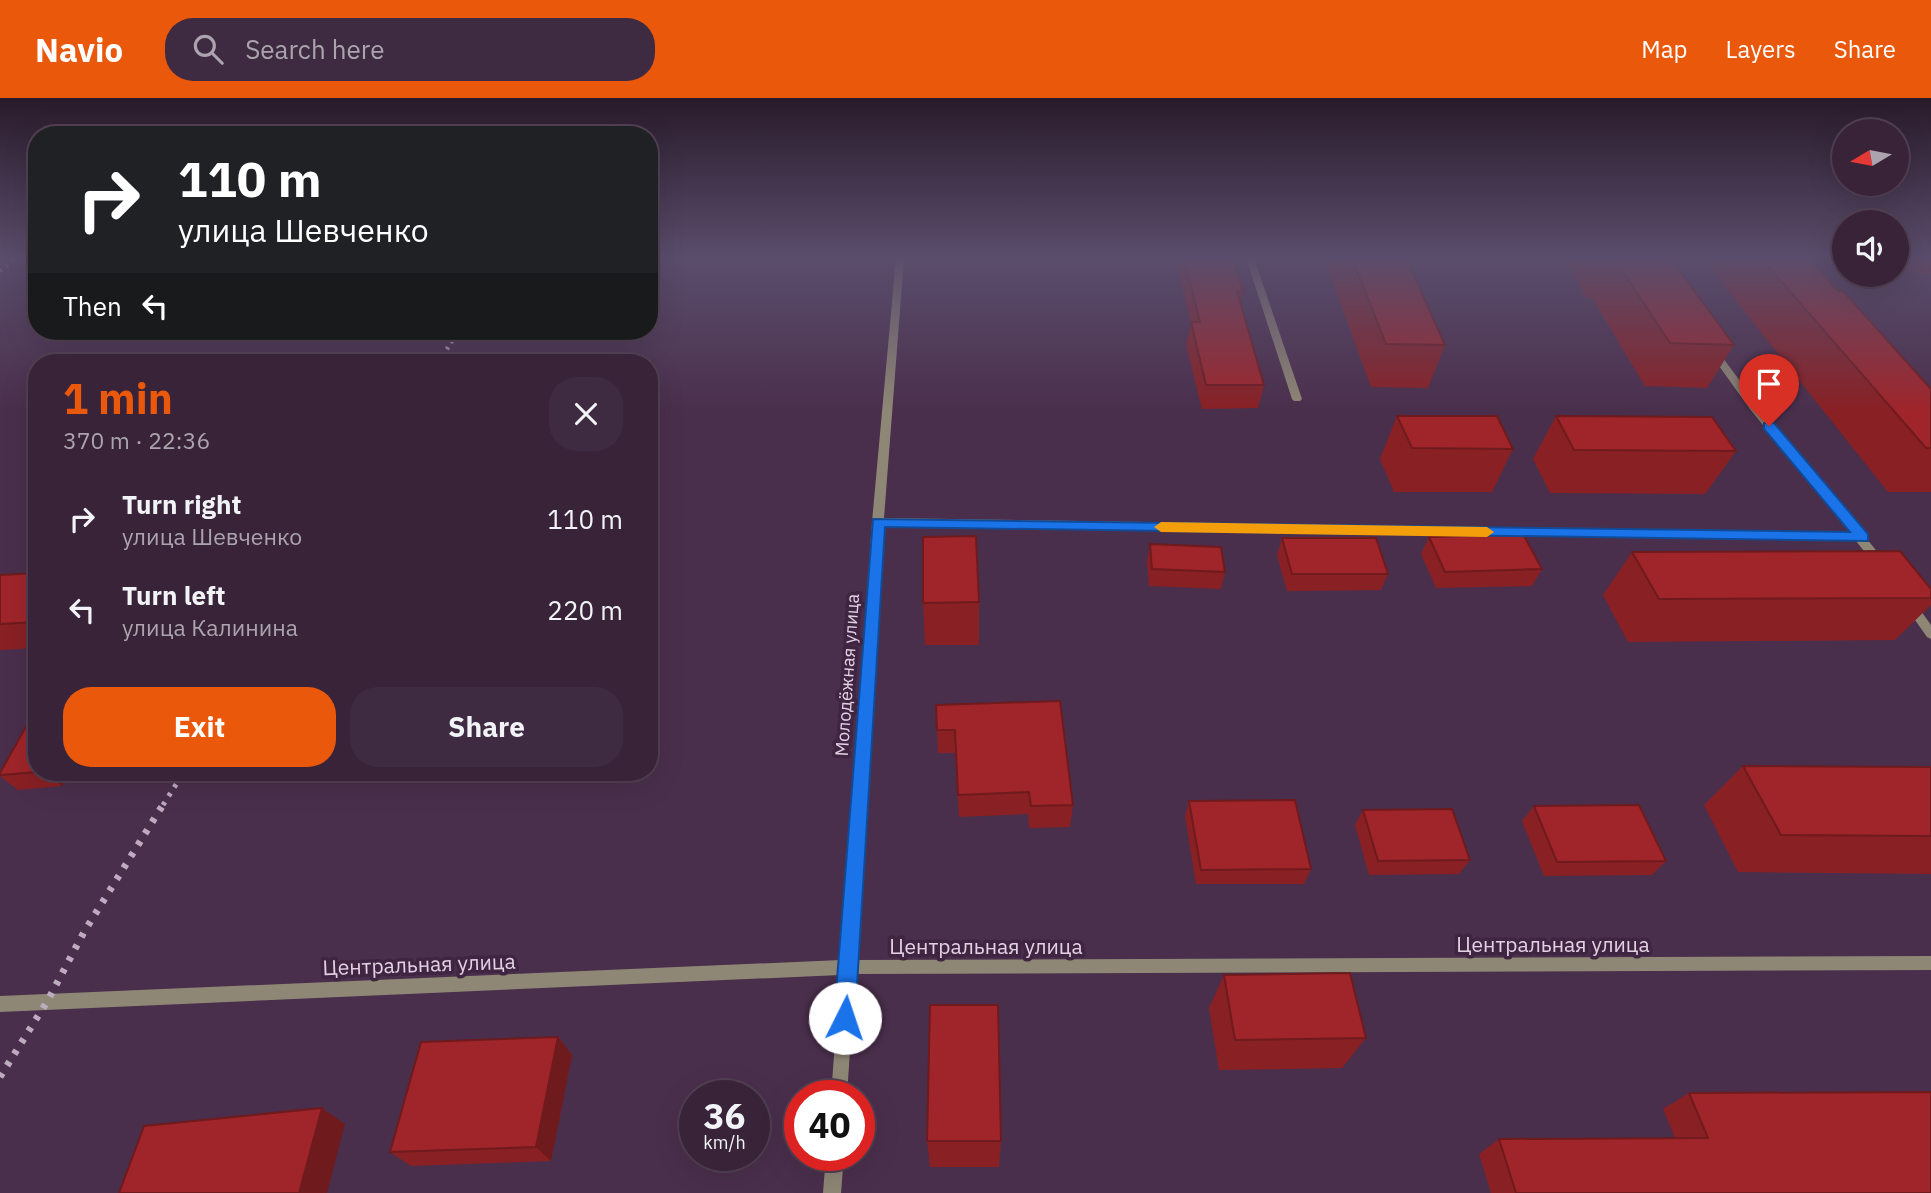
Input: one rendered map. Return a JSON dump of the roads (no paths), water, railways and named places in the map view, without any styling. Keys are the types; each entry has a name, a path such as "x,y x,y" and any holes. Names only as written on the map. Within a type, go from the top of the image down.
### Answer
{"street":[{"name":"Молодёжная улица","path":"840,1080 878,522 896,309"},
{"path":"1267,309 1297,399"},
{"path":"1707,342 1754,407 1862,537 1885,569"},
{"path":"878,522 1862,537"},
{"path":"1900,591 1931,634"},
{"name":"Центральная улица","path":"0,1004 848,967 1931,963"},
{"path":"832,1193 834,1171"}],"railway":[{"path":"444,354 452,340"},
{"path":"163,805 178,781"},
{"path":"0,1077 48,1000 84,932 164,803"}]}
